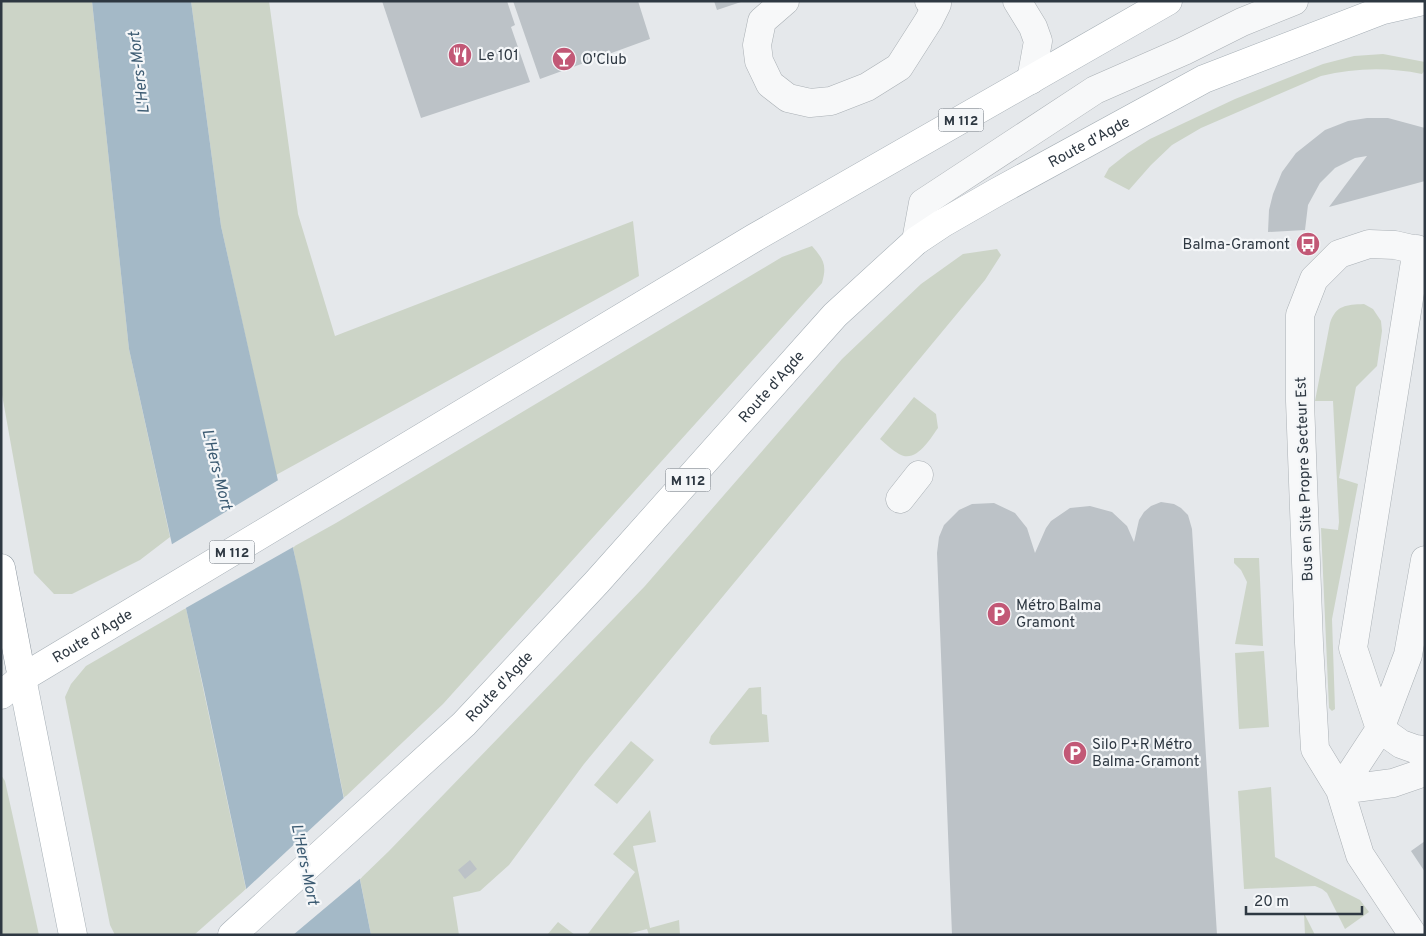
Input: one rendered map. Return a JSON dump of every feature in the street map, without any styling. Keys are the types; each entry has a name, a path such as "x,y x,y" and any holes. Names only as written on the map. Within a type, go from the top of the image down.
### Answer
{"main road":[{"name":"Route d'Agde","path":"1,695 22,678 754,238 1168,1"},
{"name":"Route d'Agde","path":"232,935 464,724 597,582 836,315 916,241 997,192 1204,80 1383,10 1423,1"},
{"path":"1,568 73,935"}],"lane":[{"path":"785,1 762,21 757,45 759,61 770,84 788,98 810,103 831,101 867,87 899,67 937,4 929,1"},
{"path":"1017,1 1033,27 1038,41 1031,80"},
{"path":"916,241 924,203 1095,90 1184,51 1242,22 1294,1"},
{"name":"Bus en Site Propre Secteur Est","path":"1380,729 1353,648 1421,251 1395,244 1369,244 1339,254 1314,279 1300,315 1300,400 1309,643 1316,749 1340,790 1360,855 1413,935"},
{"path":"900,499 919,475"},
{"path":"1340,790 1380,729 1408,655 1425,560"},
{"path":"1380,729 1401,744 1425,750"},
{"path":"1340,790 1393,783 1425,772"}],"shaded area":[{"path":"1,1 92,1 129,349 170,537 140,560 72,594 54,594 34,573 1,389"},
{"path":"191,1 269,1 298,214 335,336 633,221 639,276 276,475 221,226"},
{"path":"1383,54 1425,62 1425,70 1422,74 1371,69 1321,76 1201,128 1172,145 1129,190 1104,177 1109,168 1150,139 1235,99 1323,64 1354,56"},
{"path":"812,246 823,263 822,283 443,704 344,798 293,547 782,257"},
{"path":"997,249 1001,255 985,280 584,764 509,865 480,891 453,897 459,935 371,935 360,879 645,586 842,359 921,284 963,254"},
{"path":"1364,304 1373,309 1381,321 1382,331 1377,366 1356,387 1339,478 1358,484 1332,619 1335,709 1332,711 1329,708 1321,528 1338,530 1339,522 1333,401 1315,401 1332,317 1342,307"},
{"path":"914,397 936,414 938,428 922,449 911,456 905,456 896,452 880,439"},
{"path":"1234,558 1259,558 1263,646 1235,644 1247,582 1241,570 1234,563"},
{"path":"186,608 246,889 194,935 115,935 110,925 65,697 71,684 86,666"},
{"path":"1264,651 1269,727 1239,729 1235,653"},
{"path":"761,687 762,714 767,715 769,742 712,745 709,743 711,736 749,688"},
{"path":"631,741 654,760 617,804 594,785"},
{"path":"1,775 5,781 39,935 1,935"},
{"path":"1271,787 1275,857 1360,900 1369,912 1345,929 1327,893 1315,886 1244,889 1238,791"},
{"path":"650,810 656,842 633,846 650,928 679,920 680,935 649,935 647,929 624,935 587,935 635,872 613,854"},
{"path":"1304,913 1315,935 1305,935"},
{"path":"558,922 575,935 547,935"}],"water":[{"name":"L'Hers-Mort","path":"92,1 191,1 221,226 300,579 371,935 256,935 129,349"}],"pier":[{"path":"280,479 295,546 184,609 169,546"},
{"path":"346,796 362,877 293,935 253,935 244,891"}],"building":[{"name":"Le 101","path":"382,1 507,1 515,25 511,27 530,82 421,118"},
{"name":"O'Club","path":"513,1 638,1 650,39 540,79"},
{"path":"714,1 741,1 741,2 717,10"},
{"path":"1367,118 1388,118 1425,128 1425,181 1329,207 1367,156 1355,158 1335,168 1320,183 1308,205 1305,230 1268,232 1269,210 1273,194 1282,172 1296,153 1325,130 1348,121"},
{"name":"Silo P+R Métro Balma-Gramont","path":"1161,502 1174,504 1181,508 1188,515 1192,529 1217,935 952,935 937,553 939,537 944,525 959,510 972,504 994,503 1015,513 1027,528 1035,553 1051,521 1070,508 1090,506 1112,512 1127,526 1134,542 1139,520 1144,512 1151,506"},
{"path":"1425,841 1425,872 1411,851"},
{"path":"470,860 477,869 465,879 458,870"}],"place":[{"name":"Le 101","path":"460,55"},
{"name":"O'Club","path":"564,59"},
{"name":"Balma-Gramont","path":"1308,244"},
{"name":"Métro Balma Gramont","path":"999,614"},
{"name":"Silo P+R Métro Balma-Gramont","path":"1075,753"}]}
